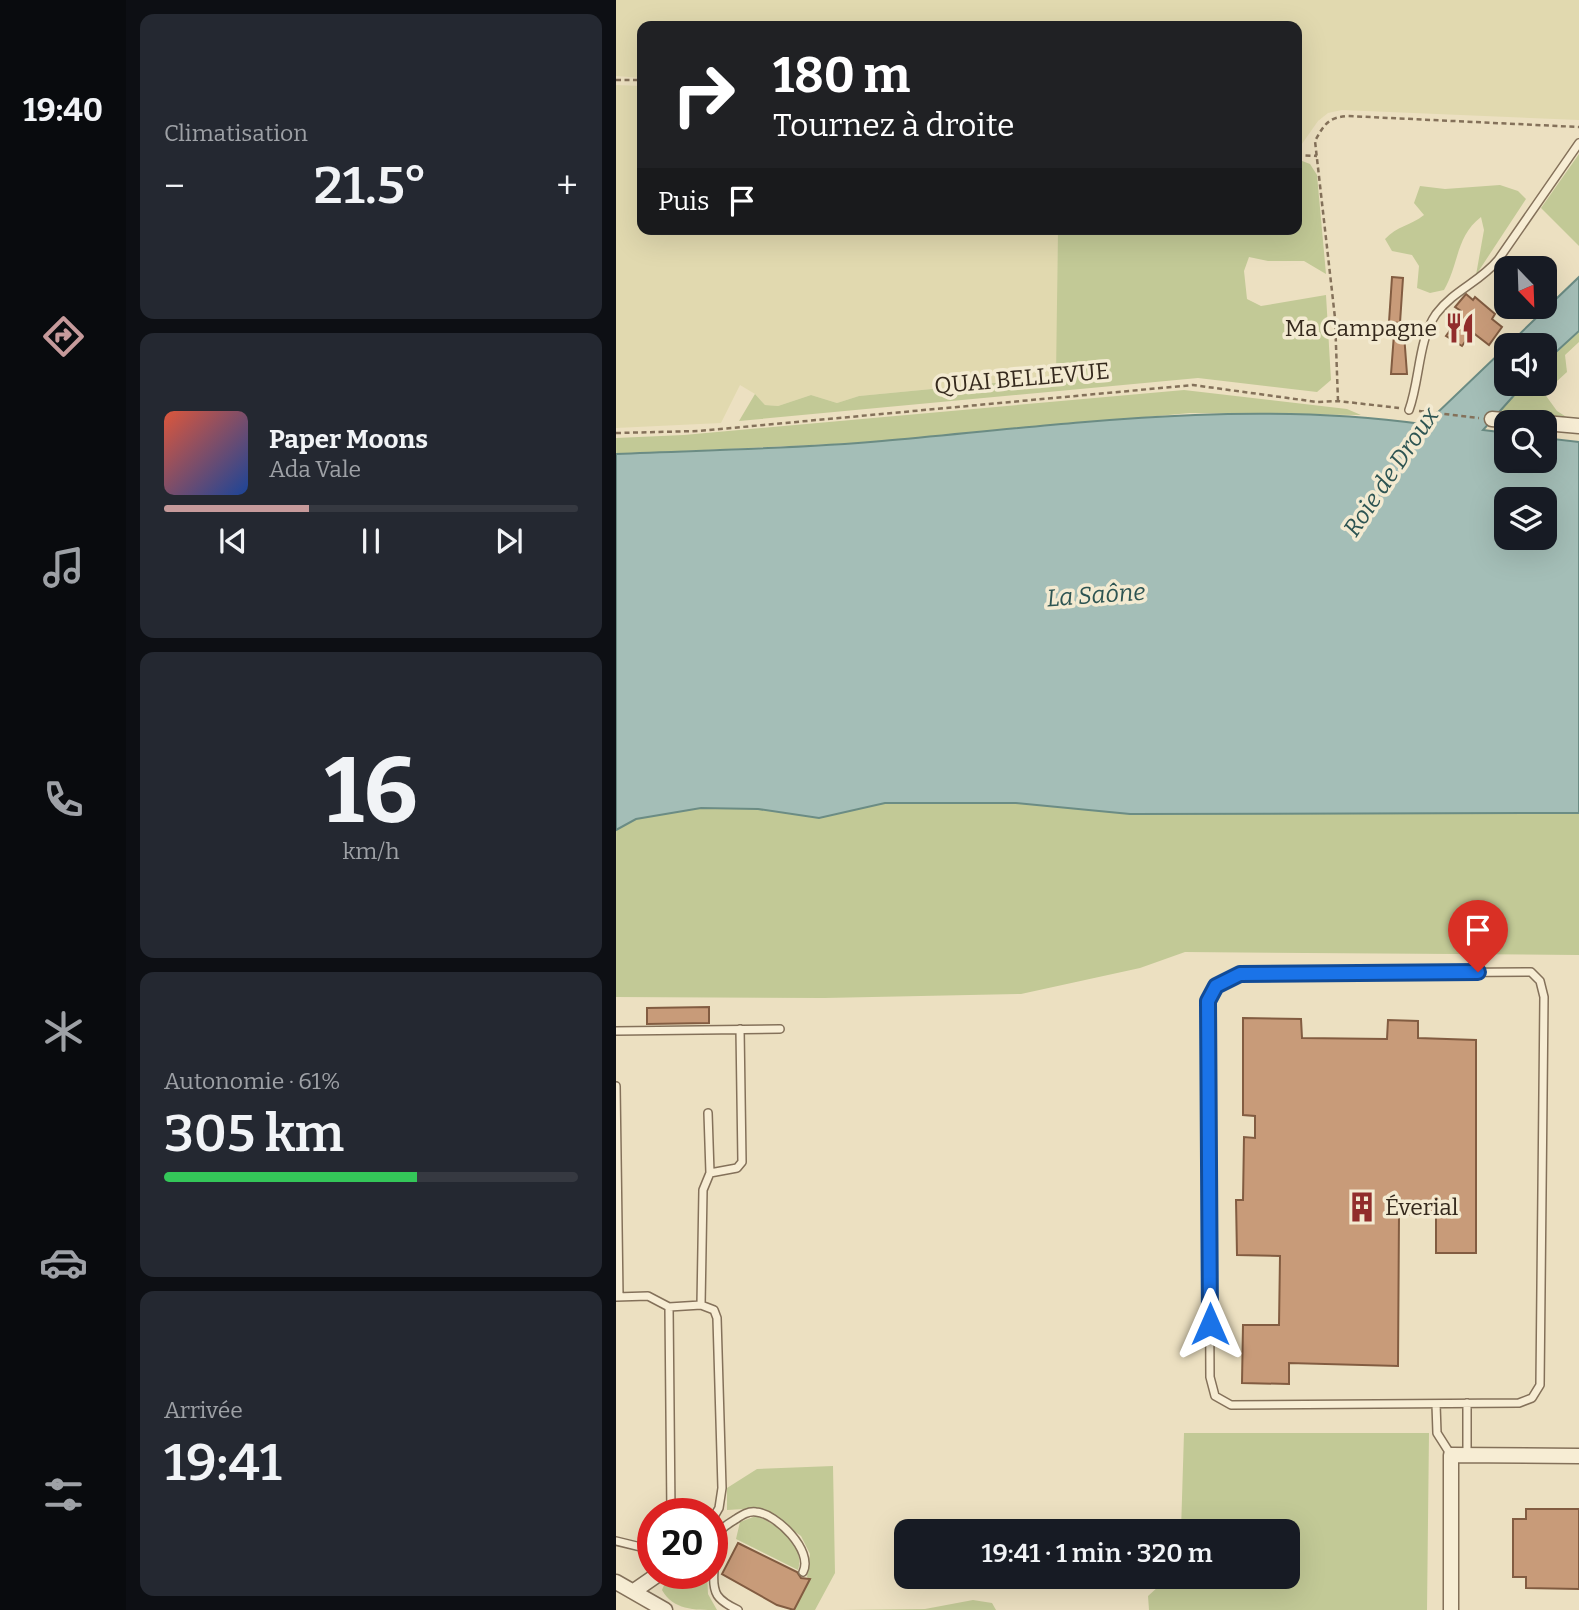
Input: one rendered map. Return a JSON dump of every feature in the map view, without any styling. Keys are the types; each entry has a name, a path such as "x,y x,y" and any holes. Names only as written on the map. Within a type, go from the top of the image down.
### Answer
{"street":[{"path":"1557,424 1579,426"},
{"path":"1451,1610 1451,1455 1579,1456"},
{"path":"616,1582 665,1610"}],"lane":[{"path":"1409,410 1423,350 1435,316 1458,290 1486,275 1579,143"},
{"path":"1531,972 1540,981 1544,997 1540,1385 1532,1398 1519,1403 1467,1403 1231,1405 1215,1395 1210,1377 1208,1001 1216,986 1226,978 1240,974 1531,972"},
{"path":"710,1173 737,1168 742,1162 740,1029"},
{"path":"616,1031 780,1029"},
{"path":"616,1086 618,1297 648,1296 669,1307 701,1305 713,1310 719,1329 722,1488 719,1498"},
{"path":"701,1305 703,1190 710,1173 708,1113"},
{"path":"669,1307 671,1498"},
{"path":"1467,1403 1467,1455"},
{"path":"1436,1404 1437,1433 1451,1455"},
{"path":"728,1523 746,1513 756,1512 768,1516 798,1540 806,1560 803,1573"},
{"path":"616,1541 637,1546"},
{"path":"713,1589 721,1602 738,1610"}],"path":[{"path":"616,80 637,80"},
{"path":"1338,401 1335,318 1315,141 1322,126 1329,119 1339,116 1579,127"},
{"path":"1302,155 1317,156"},
{"name":"QUAI BELLEVUE","path":"616,433 699,431 1193,385 1317,402 1338,401 1492,419"}],"shaded area":[{"path":"616,0 1579,0 1579,120 1342,110 1328,113 1318,121 1302,144 1302,21 637,21 637,78 616,76"},
{"path":"616,85 637,86 637,235 1058,235 1057,377 859,396 837,403 811,395 778,406 765,405 755,394 740,385 721,423 616,428"}],"green space":[{"path":"1579,154 1579,246 1541,208"},
{"path":"1302,161 1310,164 1317,175 1326,274 1304,261 1268,261 1249,257 1244,271 1247,299 1261,306 1326,295 1331,380 1317,392 1198,378 739,421 755,394 765,405 778,406 811,395 837,403 859,396 1056,377 1058,235 1302,235"},
{"path":"1500,185 1518,191 1526,199 1476,275 1484,230 1481,217 1462,242 1444,290 1430,293 1417,288 1419,266 1412,255 1392,251 1385,239 1424,215 1414,203 1420,186 1445,189"},
{"path":"1579,331 1579,342 1565,355 1567,372 1557,381 1557,351"},
{"path":"1184,390 1347,409 1361,415 1190,413 877,442 616,454 616,438 684,435"},
{"path":"1512,396 1546,396 1556,410 1499,410"},
{"path":"1557,411 1568,418 1557,417"},
{"path":"885,803 1016,803 1130,814 1579,813 1579,955 1185,952 1140,968 1021,994 824,998 616,997 616,830 636,819 701,808 758,809 819,818"},
{"path":"1184,1433 1429,1433 1427,1610 1149,1610 1148,1596 1156,1589 1300,1589 1300,1519 1181,1519"},
{"path":"833,1466 835,1573 815,1610 794,1610 810,1580 807,1577 810,1554 801,1536 761,1508 728,1510 727,1488 757,1469"},
{"path":"756,1516 773,1524 794,1544 798,1553 798,1570 736,1539 740,1522"},
{"path":"708,1589 717,1610 685,1608 672,1602 662,1590"},
{"path":"973,1600 992,1603 996,1610 843,1610 925,1609"}],"water":[{"path":"1579,277 1579,331 1557,351 1557,333 1521,333 1535,319 1557,319 1558,297"},
{"path":"1494,358 1494,396 1513,396 1501,410 1494,410 1494,418 1483,430 1494,431 1494,473 1557,473 1557,439 1579,442 1579,813 1130,814 1016,803 885,803 819,818 758,809 701,808 636,819 616,830 616,454 849,444 1084,422 1219,414 1354,417 1422,424 1434,416"}],"building":[{"path":"1392,277 1403,278 1400,323 1389,322"},
{"path":"1466,294 1473,300 1475,297 1494,313 1492,319 1502,327 1498,333 1494,333 1489,345 1472,332 1462,346 1446,336 1459,318 1457,316 1461,311 1455,307"},
{"path":"1394,334 1404,334 1407,374 1391,374"},
{"path":"709,1007 709,1023 647,1024 647,1008"},
{"name":"Éverial","path":"1243,1018 1301,1019 1302,1038 1387,1039 1388,1020 1418,1021 1418,1038 1476,1040 1476,1253 1436,1253 1436,1215 1399,1214 1398,1366 1289,1363 1289,1384 1242,1383 1243,1325 1279,1325 1280,1256 1237,1255 1236,1200 1243,1200 1244,1137 1255,1138 1255,1116 1243,1115"},
{"path":"1526,1509 1579,1509 1579,1589 1526,1588 1526,1577 1513,1577 1513,1519 1526,1519"},
{"path":"738,1543 797,1572 801,1578 810,1579 794,1610 777,1605 728,1577 728,1562"}],"place":[{"name":"Ma Campagne","path":"1460,328"},
{"name":"Éverial","path":"1362,1207"}],"route":[{"path":"1210,1324 1208,1001 1216,986 1226,978 1240,974 1478,972"}],"water label":[{"name":"Roie de Droux","path":"1391,472"},
{"name":"La Saône","path":"1096,595"}]}
